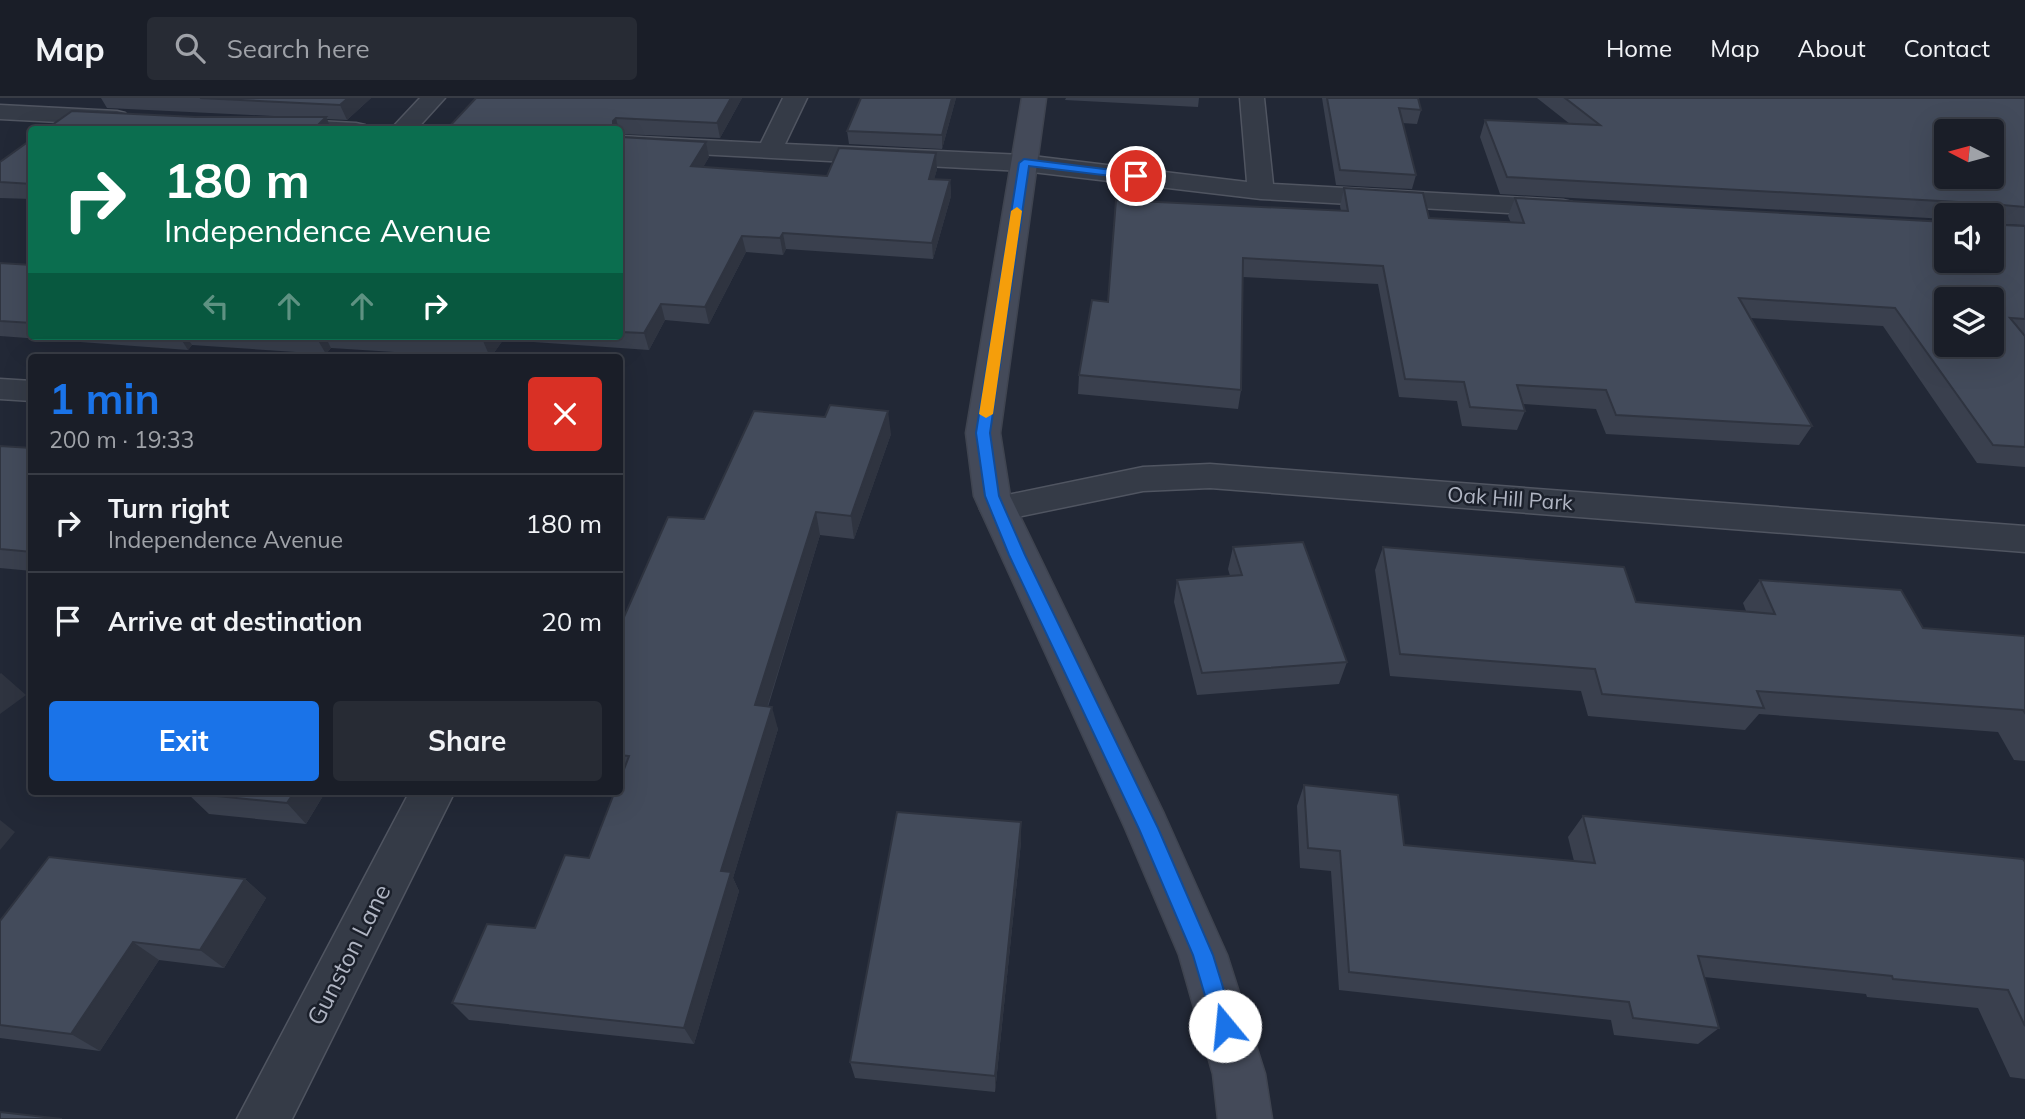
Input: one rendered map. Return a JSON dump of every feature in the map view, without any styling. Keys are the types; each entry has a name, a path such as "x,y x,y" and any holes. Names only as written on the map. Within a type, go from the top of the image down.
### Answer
{"street":[{"path":"0,127 10,112 43,98"},
{"path":"406,126 433,98"},
{"path":"770,150 795,98"},
{"path":"1034,98 983,433 992,496 1148,828 1203,955 1239,1074 1245,1119"},
{"path":"1252,98 1261,191"},
{"path":"10,112 146,119"},
{"path":"258,125 278,126"},
{"path":"623,142 1024,163 1261,191 1590,210"},
{"path":"0,389 28,391"},
{"name":"Oak Hill Park","path":"998,509 1143,478 1210,476 2025,540"},
{"name":"Gunston Lane","path":"264,1119 431,795"}],"building":[{"path":"200,98 348,98 340,105"},
{"path":"476,98 731,98 717,123 616,118 613,126 450,126"},
{"path":"861,98 952,98 942,135 847,131"},
{"path":"1327,98 1418,98 1421,110 1399,108 1416,175 1340,170"},
{"path":"1565,98 2025,98 2025,207 2004,203 1960,203 1507,177 1485,120 1600,125"},
{"path":"72,111 196,117 326,117 317,126 51,126"},
{"path":"623,137 706,142 691,166 827,176 839,148 936,153 929,179 950,180 932,243 783,233 780,238 742,236 705,307 661,304 644,333 623,332"},
{"path":"28,142 28,184 0,182 0,162"},
{"path":"1344,188 1423,193 1429,218 1524,223 1515,198 1934,221 1934,273 2004,273 2004,225 2025,226 2025,319 2010,318 2025,336 2025,447 1993,445 1895,308 1739,298 1812,426 1616,415 1606,390 1517,385 1525,411 1470,407 1464,382 1405,379 1383,266 1243,258 1241,390 1079,375 1092,300 1108,302 1116,200 1348,211"},
{"path":"0,263 28,265 28,323 0,321"},
{"path":"830,405 888,411 851,516 816,512 755,705 772,707 721,871 731,872 684,1028 452,1003 487,924 535,928 565,855 589,858 613,795 623,795 623,772 629,756 623,755 623,619 668,517 704,519 754,411 825,417"},
{"path":"0,446 28,448 28,552 0,549"},
{"path":"1303,542 1347,662 1202,673 1177,580 1242,575 1233,547"},
{"path":"1383,547 1624,567 1636,602 1775,614 1760,580 1901,590 1923,628 2025,636 2025,713 2023,710 1757,691 1764,708 1602,694 1595,669 1400,654"},
{"path":"1304,785 1398,795 1404,845 1595,863 1583,816 2023,859 2025,1026 2008,990 1698,956 1719,1028 1633,1018 1629,1002 1349,972 1340,851 1308,848"},
{"path":"207,795 292,795 287,803"},
{"path":"897,812 1021,822 995,1076 850,1062"},
{"path":"49,857 245,879 200,950 133,942 71,1034 0,1025 0,921"},
{"path":"0,1112 62,1119 0,1119"}],"slow traffic":[{"path":"986,414 1017,211"}],"route":[{"path":"1136,176 1024,163 983,433 992,496 1017,555 1148,828 1203,955 1225,1026"}]}
